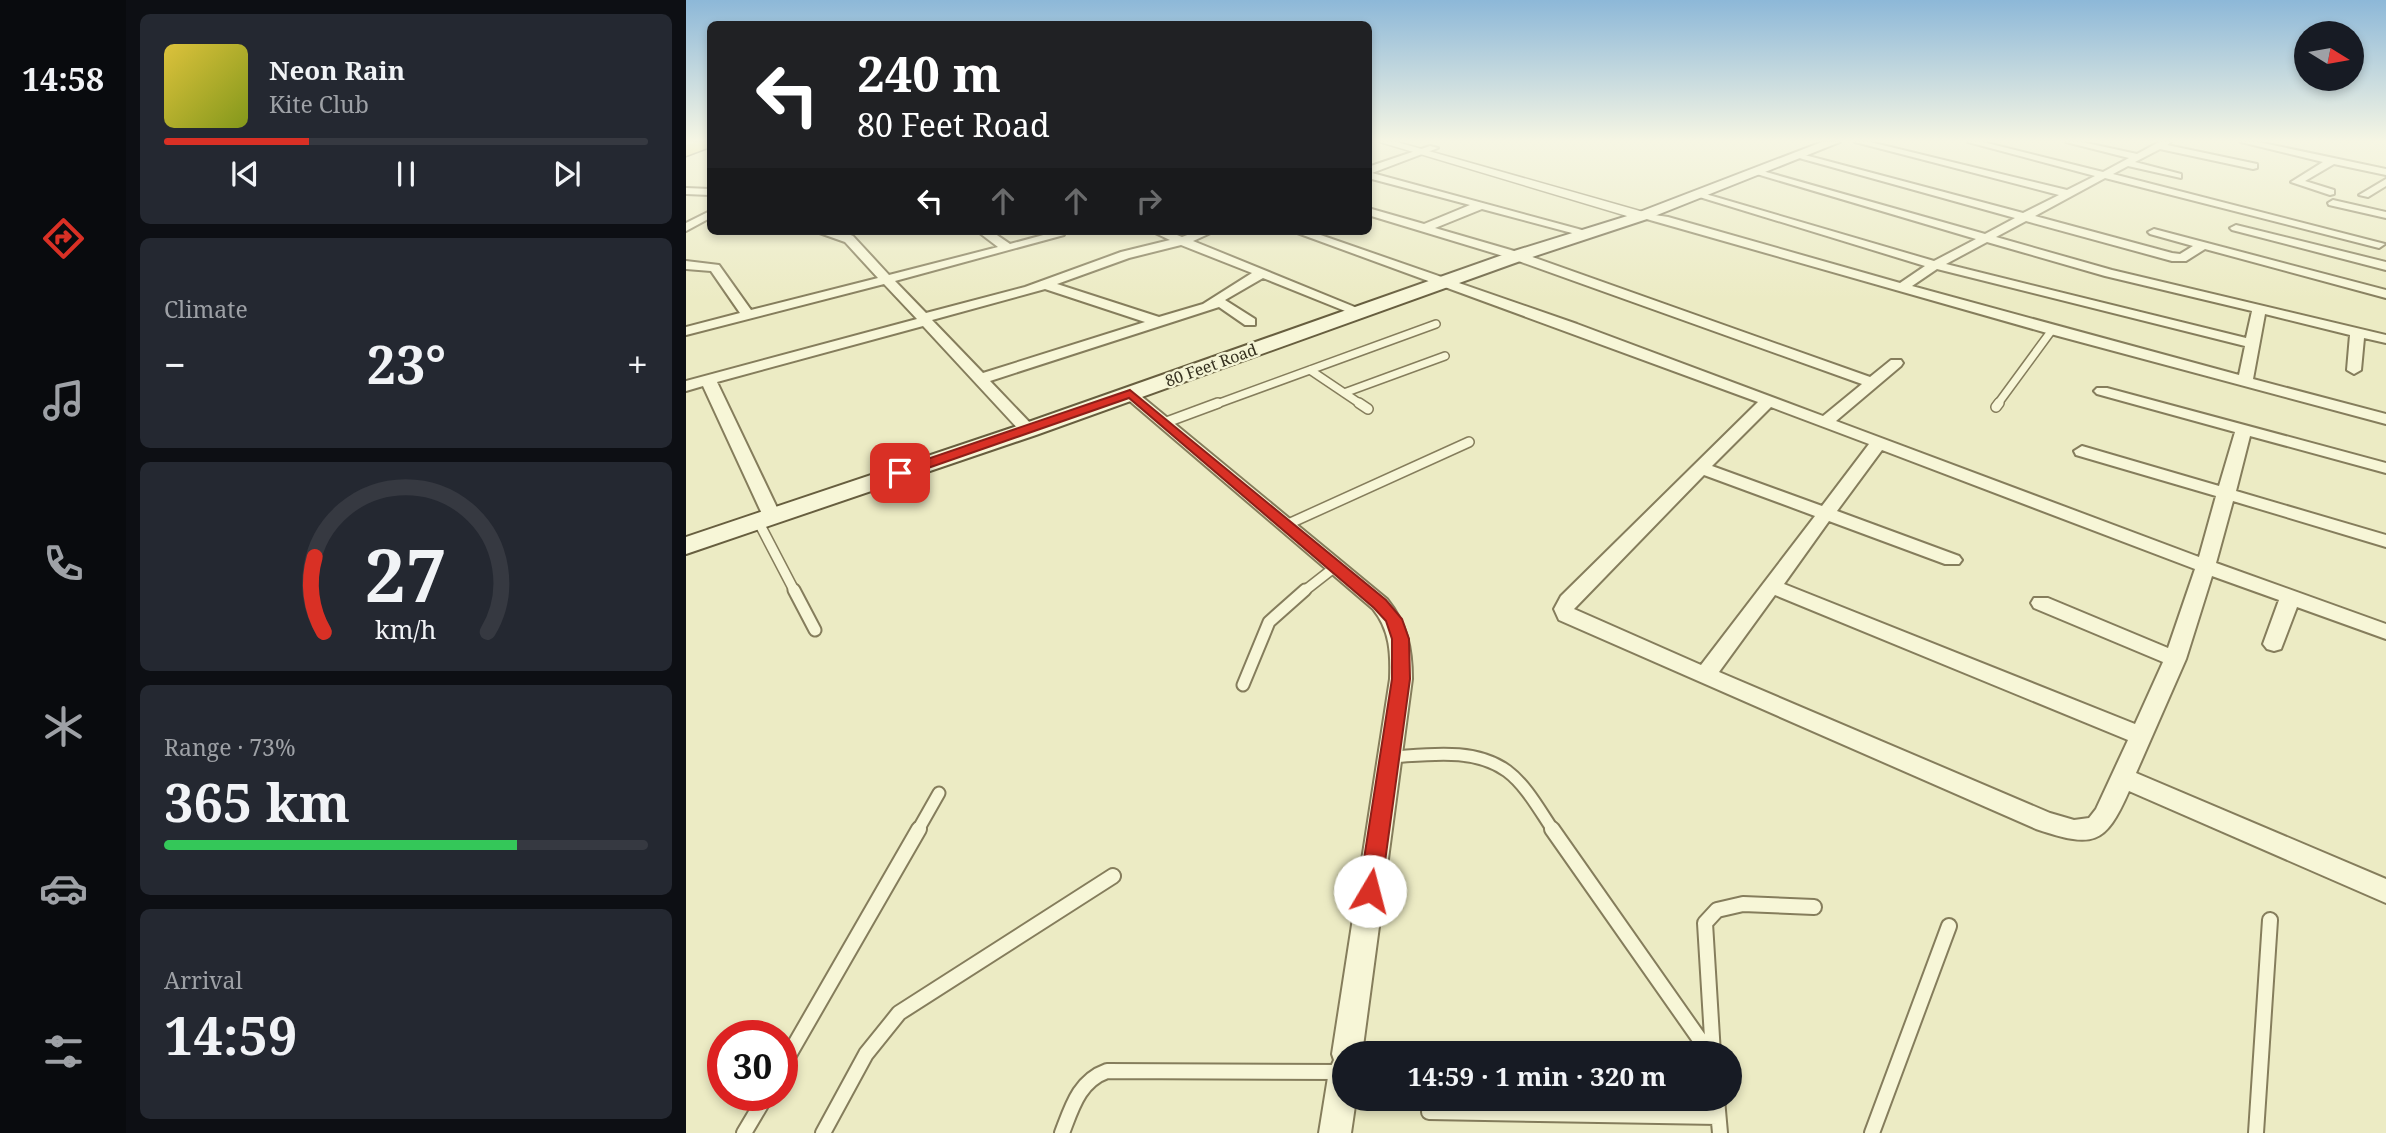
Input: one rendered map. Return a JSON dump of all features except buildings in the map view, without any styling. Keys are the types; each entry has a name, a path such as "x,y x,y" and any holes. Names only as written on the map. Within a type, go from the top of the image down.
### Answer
{"main road":[{"path":"1641,215 1688,195"},
{"path":"1641,215 1698,195"},
{"name":"80 Feet Road","path":"686,546 1028,430 1517,256 1641,215"}],"street":[{"path":"1445,195 1587,233"},
{"path":"1575,195 1902,287 2252,344"},
{"path":"1698,195 1935,265 2245,380 2386,418"},
{"path":"1835,195 2109,273 2386,340"},
{"path":"1939,195 2178,258 2200,244 2268,215"},
{"path":"1902,287 1935,265 2066,195"},
{"path":"2188,195 2384,240"},
{"path":"2326,195 2386,215"},
{"path":"1424,228 1481,205"},
{"path":"1372,212 1517,256 1873,383"},
{"path":"687,227 707,216"},
{"path":"687,227 707,227"},
{"path":"2236,228 2386,266"},
{"path":"2154,232 2386,294"},
{"path":"840,235 849,239 1028,430"},
{"path":"989,235 1008,248"},
{"path":"686,331 1050,235"},
{"path":"1167,235 1360,312"},
{"path":"686,386 1046,285 1125,255 1198,235"},
{"path":"1310,235 1448,281 2205,568 2386,632"},
{"path":"2338,281 2384,240"},
{"path":"686,265 715,268 748,315"},
{"path":"1204,307 1262,273"},
{"path":"1046,285 1159,321"},
{"path":"980,379 1218,303 1226,304 1250,322"},
{"path":"2245,380 2259,309"},
{"path":"2354,370 2357,333"},
{"path":"1824,424 1896,363"},
{"path":"708,380 765,519"},
{"path":"2102,391 2386,468"},
{"path":"1130,394 1380,604 1394,619 1401,639 1401,679 1349,1041"},
{"path":"1767,402 1568,601 1564,610 1566,615 2045,822 2074,830 2096,827 2106,816 2175,659 2205,568 2244,430"},
{"path":"1704,676 1878,444"},
{"path":"2082,451 2386,541"},
{"path":"1701,468 1952,560"},
{"path":"1771,586 2141,736"},
{"path":"2274,644 2290,598"},
{"path":"2041,603 2175,659"},
{"path":"2123,778 2386,891"},
{"path":"1335,1133 1338,1111"}],"lane":[{"path":"1996,407 2064,315"},
{"path":"1164,423 1436,324"},
{"path":"1344,393 1445,356"},
{"path":"1310,370 1368,409"},
{"path":"1286,525 1469,442"},
{"path":"765,519 815,630"},
{"path":"1243,685 1269,622 1335,566"},
{"path":"1390,757 1467,756 1485,760 1506,770 1525,790 1703,1041"},
{"path":"798,1038 939,793"},
{"path":"823,1133 866,1052 880,1031 899,1013 1113,876"},
{"path":"1711,1041 1705,923 1717,910 1742,904 1814,907"},
{"path":"2256,1133 2270,920"},
{"path":"1872,1133 1949,926"},
{"path":"1062,1133 1082,1086 1093,1074 1107,1071 1332,1072"},
{"path":"744,1133 757,1111"},
{"path":"1429,1112 1719,1125"}],"route":[{"path":"900,473 1130,394 1380,604 1394,619 1401,639 1402,655 1401,679 1370,891"}]}
